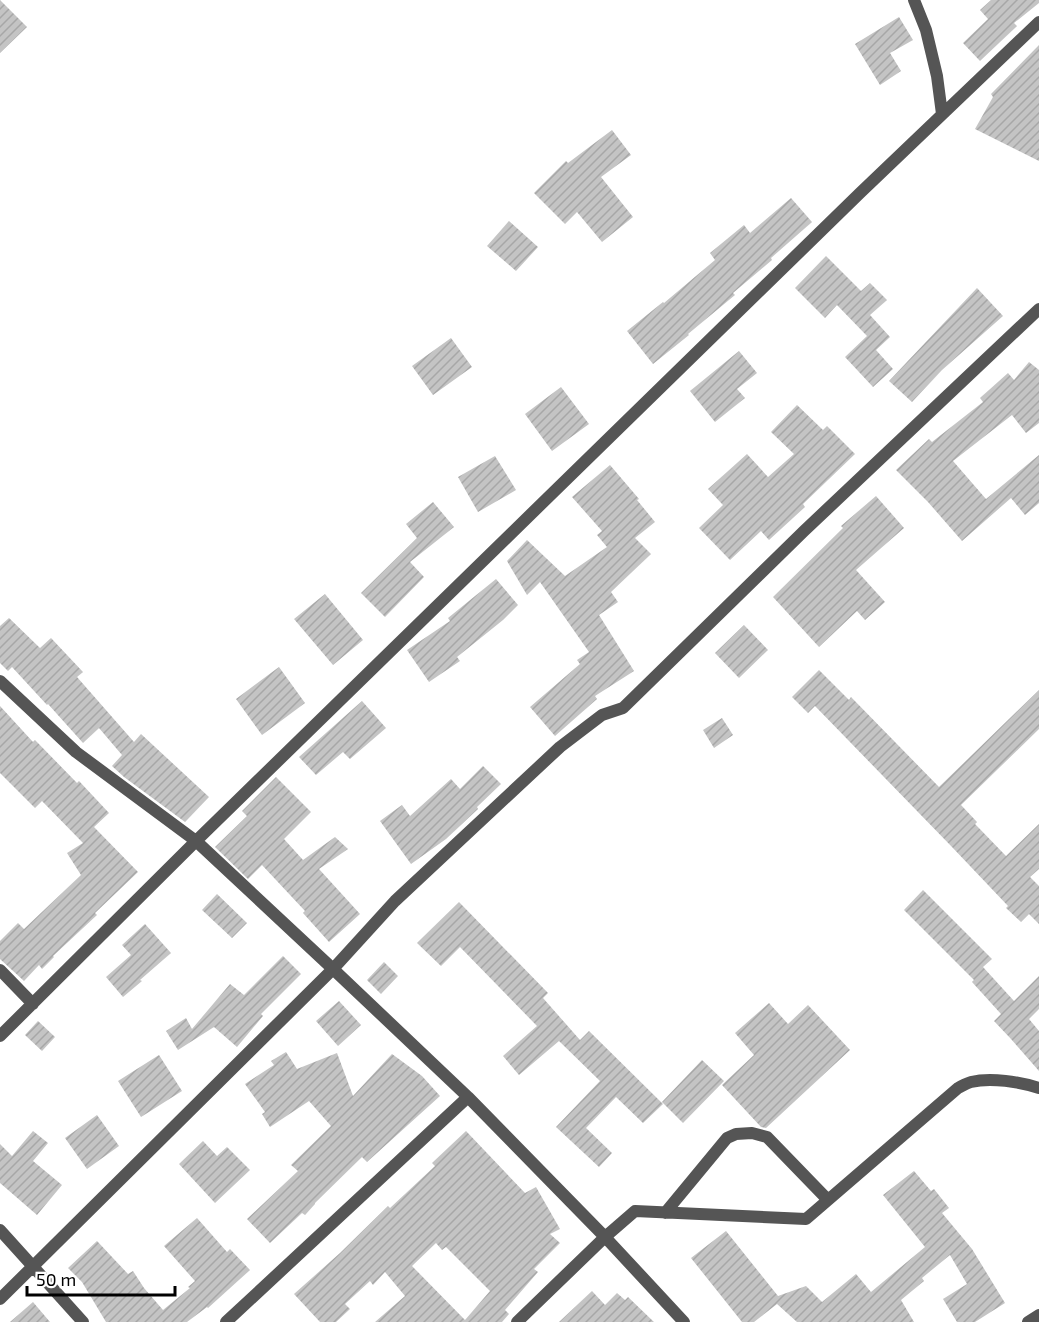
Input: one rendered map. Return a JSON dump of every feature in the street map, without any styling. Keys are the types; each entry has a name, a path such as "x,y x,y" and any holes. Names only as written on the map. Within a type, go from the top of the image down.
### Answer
{"street":[{"path":"914,0 926,30 937,76 942,114"},
{"path":"0,1036 196,841 860,193 1039,22"},
{"path":"0,1299 333,969 395,901 560,747 602,715 623,708 804,531 1039,309"},
{"path":"0,681 76,752 196,841 333,969 468,1097 605,1237 684,1322"},
{"path":"0,970 33,1004"},
{"path":"517,1322 635,1211 806,1219 958,1088 970,1082 989,1080 1027,1084 1039,1088"},
{"path":"226,1322 468,1097"},
{"path":"665,1213 727,1138 736,1134 752,1133 767,1137 828,1200"},
{"path":"0,1230 83,1322"},
{"path":"1028,1322 1039,1315"}],"building":[{"path":"0,0 27,27 0,53"},
{"path":"991,0 1039,0 1039,3 1014,23 1017,26 980,61 963,43 988,19 980,10"},
{"path":"899,17 913,40 890,53 901,71 880,85 855,44"},
{"path":"1039,45 1039,161 975,129 993,97 991,94"},
{"path":"612,130 631,155 601,177 633,217 602,242 577,212 565,224 534,193 566,161 568,163"},
{"path":"791,198 812,222 733,293 735,295 653,364 627,331 715,260 710,253 744,225 750,233"},
{"path":"509,221 538,247 516,271 487,246"},
{"path":"826,256 861,291 870,283 887,300 870,315 890,337 876,350 893,369 873,387 845,357 867,336 837,305 825,318 795,288"},
{"path":"977,288 1003,316 942,370 912,402 889,381"},
{"path":"451,338 472,367 433,395 412,366"},
{"path":"739,351 757,373 737,389 745,398 715,422 690,391"},
{"path":"1029,362 1039,370 1039,423 1026,433 1012,415 953,461 986,499 1039,455 1039,503 1025,515 1011,498 962,541 896,470 929,439 932,442 983,402 980,398 1008,373 1014,380"},
{"path":"561,387 589,424 552,451 525,414"},
{"path":"797,405 823,430 827,426 855,454 803,504 805,507 769,540 761,531 730,560 699,528 723,505 708,489 747,454 768,477 794,454 771,432"},
{"path":"495,456 516,490 478,512 458,477"},
{"path":"610,465 655,522 635,538 651,554 611,592 618,602 599,615 634,671 595,696 597,699 555,736 530,707 580,664 577,660 589,652 540,582 527,595 507,561 527,540 565,576 607,547 597,535 602,531 572,497"},
{"path":"876,496 904,528 856,570 885,602 865,620 857,611 819,647 773,597 843,528 841,526"},
{"path":"433,502 454,527 410,562 424,577 385,617 361,593 417,538 406,524"},
{"path":"496,579 518,605 457,657 460,661 429,682 407,650 450,621 448,618"},
{"path":"325,594 363,640 333,665 294,619"},
{"path":"9,618 40,648 51,638 83,672 77,677 134,742 141,734 209,797 185,822 112,766 122,755 99,728 83,743 12,667 8,671 0,663 0,626"},
{"path":"744,625 768,650 739,678 715,653"},
{"path":"279,667 305,703 262,735 236,699"},
{"path":"819,670 849,700 851,697 939,787 1039,690 1039,729 961,805 977,822 975,824 1006,856 1039,824 1039,869 1030,877 1039,886 1039,924 1029,914 1021,922 952,847 815,706 808,713 792,697"},
{"path":"362,701 386,728 350,759 343,752 316,775 299,757"},
{"path":"0,706 33,742 35,740 77,783 79,781 109,813 94,827 138,872 42,969 39,965 24,981 0,959 0,941 18,923 24,929 81,875 67,853 83,843 42,801 35,808 0,773"},
{"path":"722,718 733,735 714,748 703,730"},
{"path":"483,766 501,784 446,839 411,864 380,821 402,805 410,816 451,779 460,789"},
{"path":"276,777 311,812 284,839 303,860 335,837 348,849 319,869 360,914 329,942 303,913 305,911 262,865 248,879 215,847 247,816 242,811"},
{"path":"923,890 992,959 983,967 1014,1001 1039,976 1039,1009 1029,1019 1039,1031 1039,1071 994,1021 1001,1014 972,982 974,980 904,910"},
{"path":"217,894 247,923 232,938 202,910"},
{"path":"459,902 548,993 543,998 580,1040 589,1031 663,1104 643,1123 616,1097 586,1128 612,1153 599,1167 556,1127 600,1081 559,1041 519,1075 503,1056 537,1026 460,947 441,966 417,943"},
{"path":"145,924 171,953 123,997 106,977 131,955 122,945"},
{"path":"283,956 301,974 261,1014 263,1016 237,1047 214,1027 178,1050 166,1031 186,1018 192,1029 230,984 244,995"},
{"path":"384,962 398,976 381,994 367,980"},
{"path":"339,1001 361,1025 338,1046 316,1021"},
{"path":"769,1003 788,1024 808,1005 850,1050 766,1128 761,1127 722,1085 754,1055 735,1033"},
{"path":"38,1021 55,1037 42,1051 25,1035"},
{"path":"286,1052 297,1069 337,1053 353,1096 392,1054 422,1076 440,1096 367,1162 362,1157 305,1215 302,1213 270,1243 247,1219 298,1171 291,1165 331,1126 309,1101 270,1127 262,1114 265,1112 245,1084 274,1065 271,1061"},
{"path":"159,1055 182,1091 141,1117 118,1081"},
{"path":"702,1060 724,1081 683,1123 662,1102"},
{"path":"97,1115 119,1146 87,1169 65,1138"},
{"path":"33,1131 48,1143 33,1161 62,1185 37,1215 0,1183 0,1144 12,1156"},
{"path":"466,1131 525,1193 536,1187 560,1229 550,1234 560,1243 534,1269 538,1272 505,1310 509,1314 502,1322 375,1322 405,1296 385,1272 373,1285 370,1281 345,1304 350,1309 336,1322 320,1322 294,1294 388,1206 390,1208 435,1166 432,1163","holes":["436,1243 442,1250 446,1247 490,1291 465,1320 412,1266"]},
{"path":"203,1141 217,1156 227,1147 250,1170 215,1203 179,1164"},
{"path":"914,1171 931,1191 934,1189 949,1208 942,1213 972,1249 1005,1303 975,1322 957,1322 943,1299 967,1284 950,1255 922,1278 924,1281 901,1300 914,1322 797,1322 777,1304 754,1322 742,1322 691,1258 726,1231 778,1296 806,1286 822,1302 856,1274 871,1292 925,1247 883,1195"},
{"path":"197,1218 227,1252 230,1249 250,1270 208,1308 187,1322 106,1322 82,1282 68,1268 97,1241 128,1274 133,1271 163,1310 190,1288 188,1287 195,1281 164,1246"},
{"path":"592,1291 605,1305 617,1293 625,1300 628,1297 654,1322 559,1322"},
{"path":"33,1302 50,1322 10,1322"}]}
